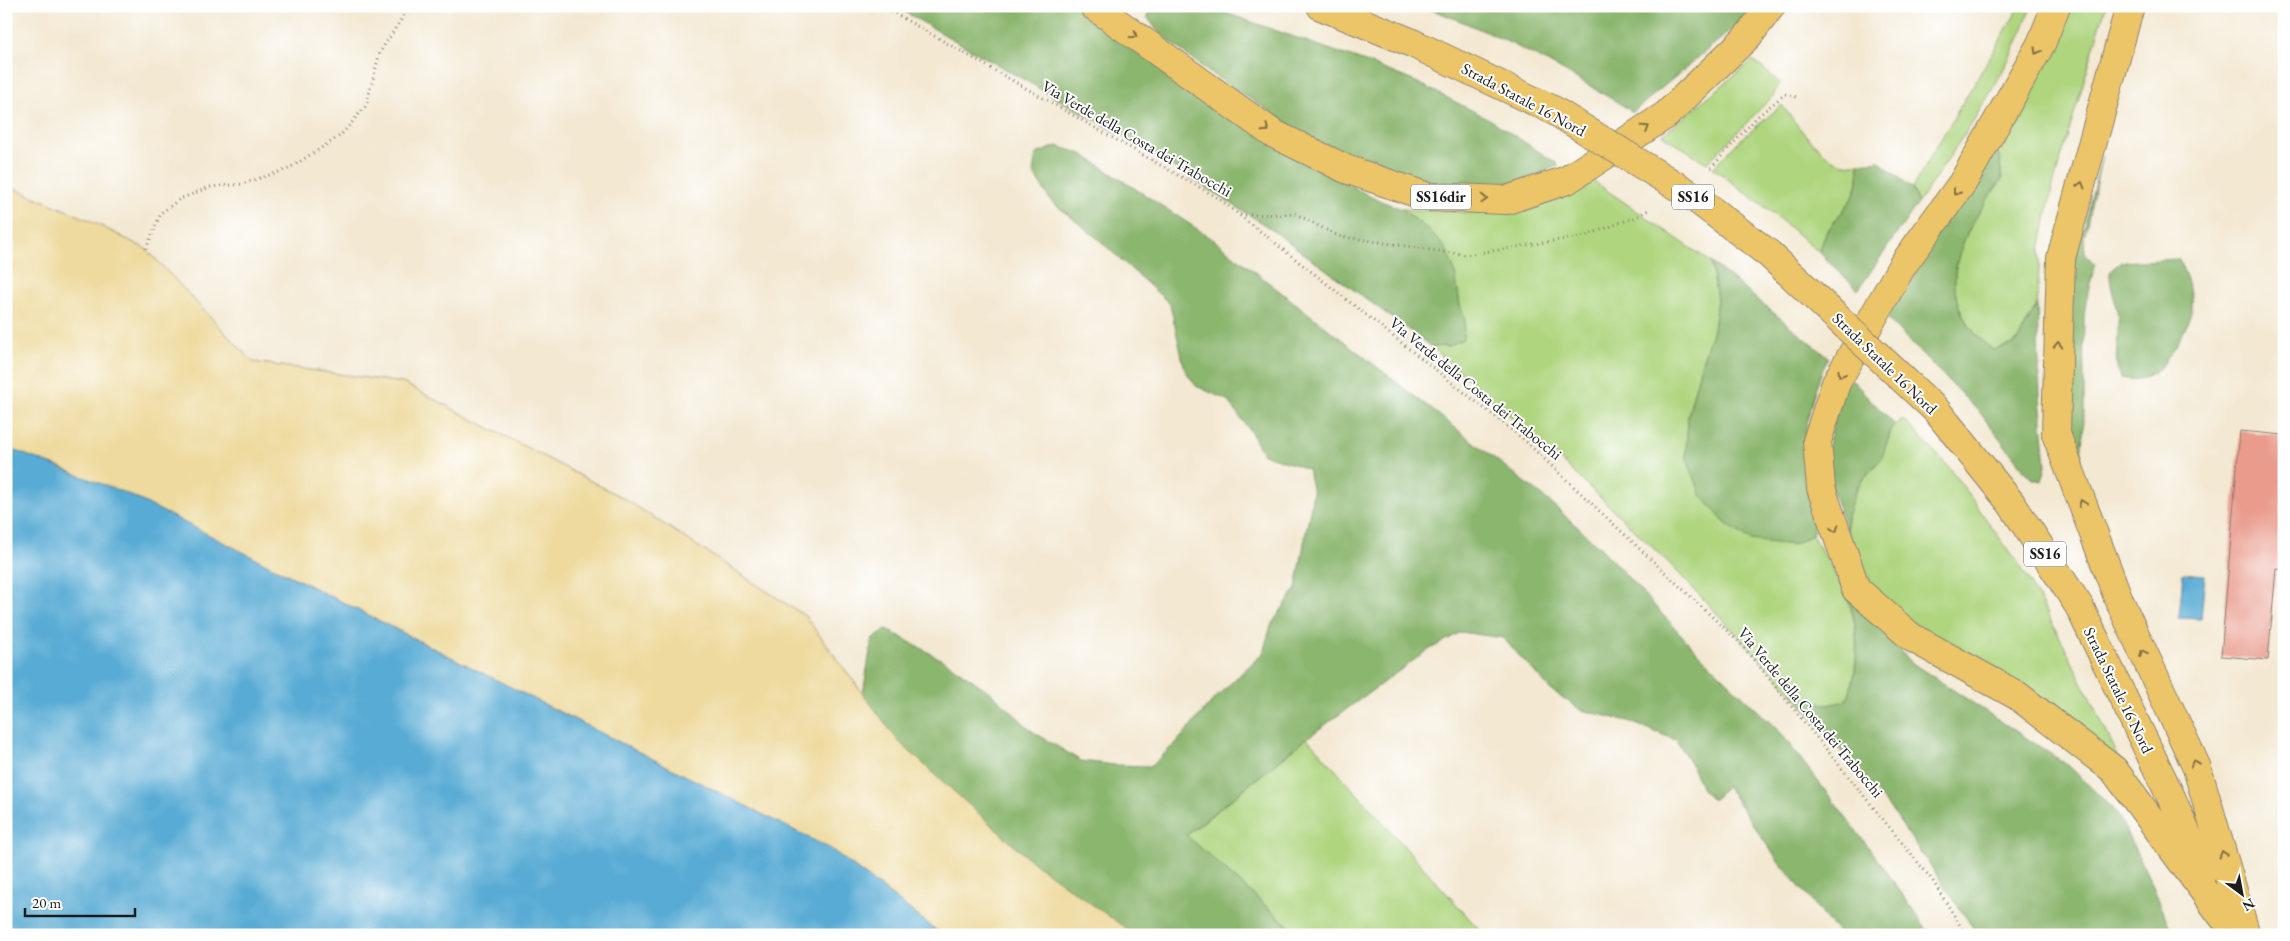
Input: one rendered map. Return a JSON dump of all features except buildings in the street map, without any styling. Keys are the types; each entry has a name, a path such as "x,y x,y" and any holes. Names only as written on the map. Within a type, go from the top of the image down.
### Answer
{"main road":[{"name":"SS16dir","path":"1094,6 1272,133 1346,170 1428,197 1507,200 1567,180 1666,115 1748,36 1771,6"},
{"name":"Strada Statale 16 Nord","path":"1321,6 1410,42 1553,110 1691,195 1769,254 1936,410 2011,503 2079,606 2171,797 2226,926"},
{"path":"2056,6 2041,44 1963,182 1902,266 1836,383 1817,441 1821,488 1856,589 1911,637 2018,696 2114,770 2226,926"},
{"path":"2130,6 2061,258 2056,434 2119,600 2197,768 2246,935"}],"path":[{"path":"146,249 161,213 180,199 210,186 242,184 288,169 340,136 366,106 380,52 410,6"},
{"name":"Via Verde della Costa dei Trabocchi","path":"882,6 1218,198 1522,438 1741,644 1933,881 1966,935"}],"green space":[{"path":"894,6 1084,6 1319,168 1373,198 1402,209 1433,234 1446,249 1455,272 1460,306 1465,320 1463,339 1449,346 1432,347 1265,225 1139,145"},
{"path":"1148,6 1206,6 1371,64 1416,82 1491,120 1559,165 1522,181 1487,187 1436,184 1410,179 1325,147 1210,73 1159,33 1148,18"},
{"path":"1421,6 1754,6 1736,26 1633,112 1582,81 1530,53 1449,16"},
{"path":"2020,6 2031,6 2010,57 1981,108 1918,203 1912,188"},
{"path":"2064,6 2106,6 2052,189 2040,251 2037,304 2014,344 1993,350 1972,330 1960,309 1955,287 1956,266 1973,222 2002,179 1999,156 1993,147"},
{"path":"1753,60 1780,83 1773,96 1707,163 1662,135"},
{"path":"1782,105 1809,139 1826,155 1844,164 1859,163 1858,182 1853,198 1827,231 1819,252 1765,207 1713,168 1738,142"},
{"path":"1057,146 1082,154 1214,240 1544,497 1601,548 1699,654 1780,732 1880,862 1930,935 1840,935 1778,861 1727,787 1712,800 1702,789 1691,764 1676,740 1628,721 1581,710 1551,690 1503,638 1461,632 1425,652 1307,738 1186,835 1299,935 1135,935 1030,860 899,742 863,694 872,639 886,629 948,663 994,695 1032,731 1081,761 1114,765 1151,766 1177,742 1215,698 1263,653 1271,625 1296,589 1313,493 1308,469 1263,454 1251,432 1227,400 1196,386 1185,370 1170,304 1097,238 1051,201 1033,173 1036,154"},
{"path":"1993,147 1999,156 2002,179 1973,222 1963,244 1956,266 1955,287 1960,309 1972,330 1993,350 2014,344 2037,304 2040,399 2046,466 2042,481 2033,479 2027,474 1981,414 1883,314"},
{"path":"2102,156 2084,237 2085,254 2095,264 2084,313 2084,413 2079,468 2074,450 2069,408 2070,277"},
{"path":"1879,161 1912,188 1918,203 1858,290 1819,252 1827,231 1853,198 1858,182 1859,163"},
{"path":"1589,178 1711,262 1717,299 1713,330 1701,365 1688,415 1686,456 1792,545 1812,535 1838,578 1854,621 1856,637 1855,668 1852,685 1846,701 1824,704 1805,699 1791,692 1669,563 1567,466 1432,347 1449,346 1465,320 1460,306 1458,291 1433,234 1402,209 1467,212"},
{"path":"2179,259 2190,289 2192,301 2190,315 2183,333 2166,361 2154,373 2137,379 2120,378 2116,356 2118,318 2110,271 2121,262"},
{"path":"1711,262 1828,357 1812,402 1805,442 1807,482 1814,529 1812,535 1792,545 1750,540 1725,523 1701,495 1686,456 1688,415 1701,365 1713,330 1717,299"},
{"path":"1846,374 1895,425 1892,427 1882,458 1857,486 1847,517 1847,531 1823,465"},
{"path":"1903,419 1949,467 2024,572 2064,645 2125,770 1902,617 1883,599 1860,566 1847,528 1850,505 1861,482 1883,451 1892,427"},
{"path":"1846,594 1912,663 2069,766 2117,813 2153,886 2173,935 1978,935 1893,812 1791,692 1824,704 1846,701 1854,675 1857,648 1854,620"},
{"path":"1307,738 1484,935 1299,935 1186,836"}],"sand":[{"path":"6,185 87,219 146,249 253,362 403,383 625,499 805,616 899,742 1030,860 1135,935 943,935 831,849 287,574 63,468 6,449"}],"water":[{"path":"6,447 128,494 831,849 942,935 6,935"},
{"path":"2183,573 2205,575 2201,619 2179,618"}]}
